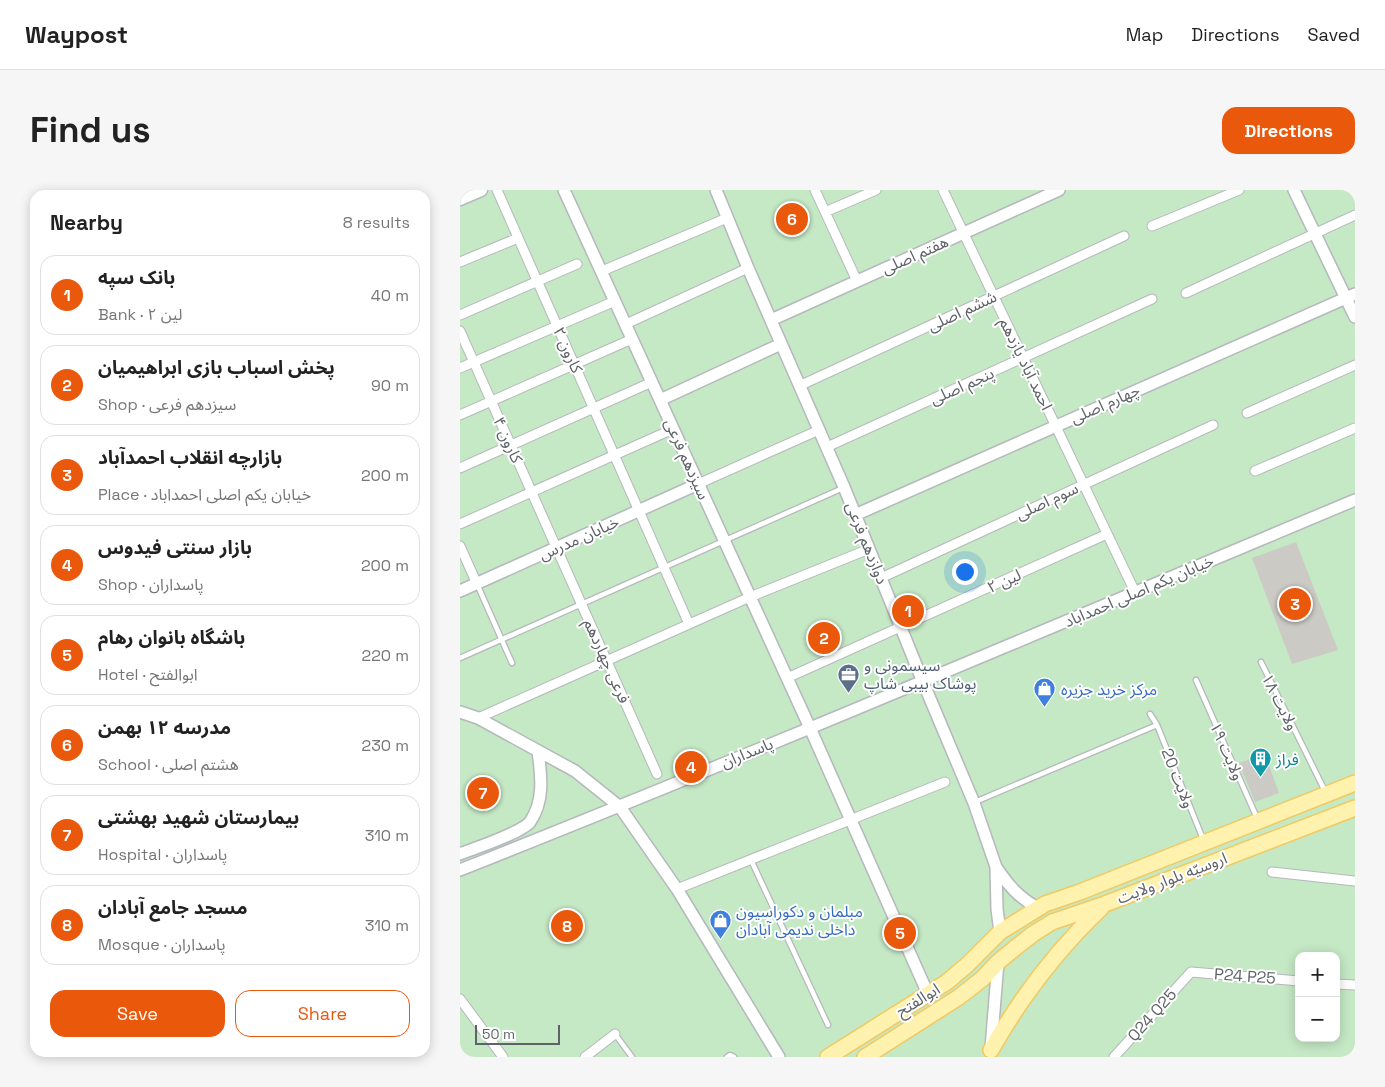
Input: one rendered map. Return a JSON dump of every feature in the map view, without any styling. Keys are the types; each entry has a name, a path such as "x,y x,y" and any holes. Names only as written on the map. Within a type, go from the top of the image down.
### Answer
{"main road":[{"path":"460,199 480,190"},
{"name":"اروسیّه بلوار ولایت","path":"1000,932 1045,904 1080,892 1355,783"},
{"name":"اروسیّه بلوار ولایت","path":"998,962 1033,934 1052,922 1105,904 1355,808"},
{"path":"1256,823 1253,835 1260,844"},
{"path":"1210,841 1224,846 1224,858"},
{"path":"991,1054 1018,1004 1050,962 1105,904"},
{"path":"998,962 1000,932"},
{"name":"ابوالفتح","path":"828,1057 948,982 1000,932"},
{"name":"ابوالفتح","path":"866,1057 959,998 982,979 998,962"}],"street":[{"name":"کارون ۲","path":"497,190 688,624"},
{"name":"سیزدهم فرعی","path":"564,190 810,728 928,994"},
{"name":"دوازدهم فرعی","path":"716,190 844,487 974,803 996,867 997,909 1000,932"},
{"path":"815,190 858,281"},
{"path":"825,212 876,190"},
{"name":"احمد آباد یازدهم","path":"943,190 1135,592"},
{"name":"هفتم اصلی","path":"771,320 1059,190"},
{"path":"1152,226 1239,190"},
{"path":"1294,190 1315,234 1350,296 1355,317"},
{"path":"1186,293 1355,215"},
{"path":"602,271 727,218"},
{"name":"ششم اصلی","path":"800,386 1124,236"},
{"path":"460,262 518,238"},
{"path":"460,315 577,264"},
{"path":"626,324 748,268"},
{"name":"چهارم اصلی","path":"855,515 1350,296"},
{"name":"پنجم اصلی","path":"827,447 1152,299"},
{"path":"460,368 615,301"},
{"name":"کارون ۴","path":"460,331 557,548"},
{"path":"460,415 632,339"},
{"path":"660,400 781,344"},
{"path":"1246,413 1355,365"},
{"path":"460,468 652,382"},
{"name":"سوم اصلی","path":"881,578 1213,425"},
{"path":"1255,471 1355,428"},
{"path":"460,524 673,429"},
{"path":"698,484 820,430"},
{"name":"خیابان مدرس","path":"460,591 698,484"},
{"name":"خیابان یکم اصلی احمداباد","path":"923,682 1355,500"},
{"name":"لین ۲","path":"787,678 1107,534"},
{"path":"460,546 477,584"},
{"name":"فرعی چهاردهم","path":"557,548 657,774"},
{"path":"478,718 750,597 869,549"},
{"name":"پاسداران","path":"460,870 620,807 663,787 923,682"},
{"path":"460,712 478,718 576,771 620,807 677,889 779,1057"},
{"path":"460,854 512,833 529,823 541,796 541,772 538,751"},
{"path":"677,889 945,782"},
{"path":"996,867 1009,886 1023,900 1038,908"},
{"path":"1272,872 1355,881"},
{"path":"991,1054 998,962"},
{"name":"P24 P25","path":"1191,972 1295,981"},
{"name":"Q24 Q25","path":"1114,1057 1191,972"},
{"path":"1340,984 1355,985"},
{"path":"460,999 503,1057"},
{"path":"584,1057 616,1034"}],"lane":[{"path":"460,658 844,487"},
{"path":"477,584 512,663"},
{"name":"ولایت ۱۸","path":"1261,662 1327,795"},
{"name":"ولایت ۱۹","path":"1196,680 1256,823"},
{"name":"ولایت 20","path":"1150,714 1157,725 1210,841"},
{"path":"974,803 1157,725"},
{"path":"751,860 828,1026"},
{"path":"616,1034 632,1057"},
{"path":"727,1057 730,1055 734,1057"}],"green space":[{"path":"460,190 1355,190 1355,1057 460,1057"}],"building":[{"path":"1296,542 1338,650 1292,664 1252,558"},
{"name":"فراز","path":"1265,754 1279,793 1255,802 1239,763"}],"place":[{"name":"مدرسه ۱۲ بهمن","path":"792,219"},
{"name":"بازارچه انقلاب احمدآباد","path":"1295,604"},
{"name":"بانک سپه","path":"908,611"},
{"name":"پخش اسباب بازی ابراهیمیان","path":"824,638"},
{"name":"سیسمونی و پوشاک بیبی شاپ","path":"848,693"},
{"name":"مرکز خرید جزیره","path":"1045,708"},
{"name":"بازار سنتی فیدوس","path":"691,767"},
{"name":"فراز","path":"1260,778"},
{"name":"بیمارستان شهید بهشتی","path":"483,793"},
{"name":"مسجد جامع آبادان","path":"567,926"},
{"name":"باشگاه بانوان رهام","path":"900,933"},
{"name":"مبلمان و دکوراسیون داخلی ندیمی آبادان","path":"720,939"}]}
